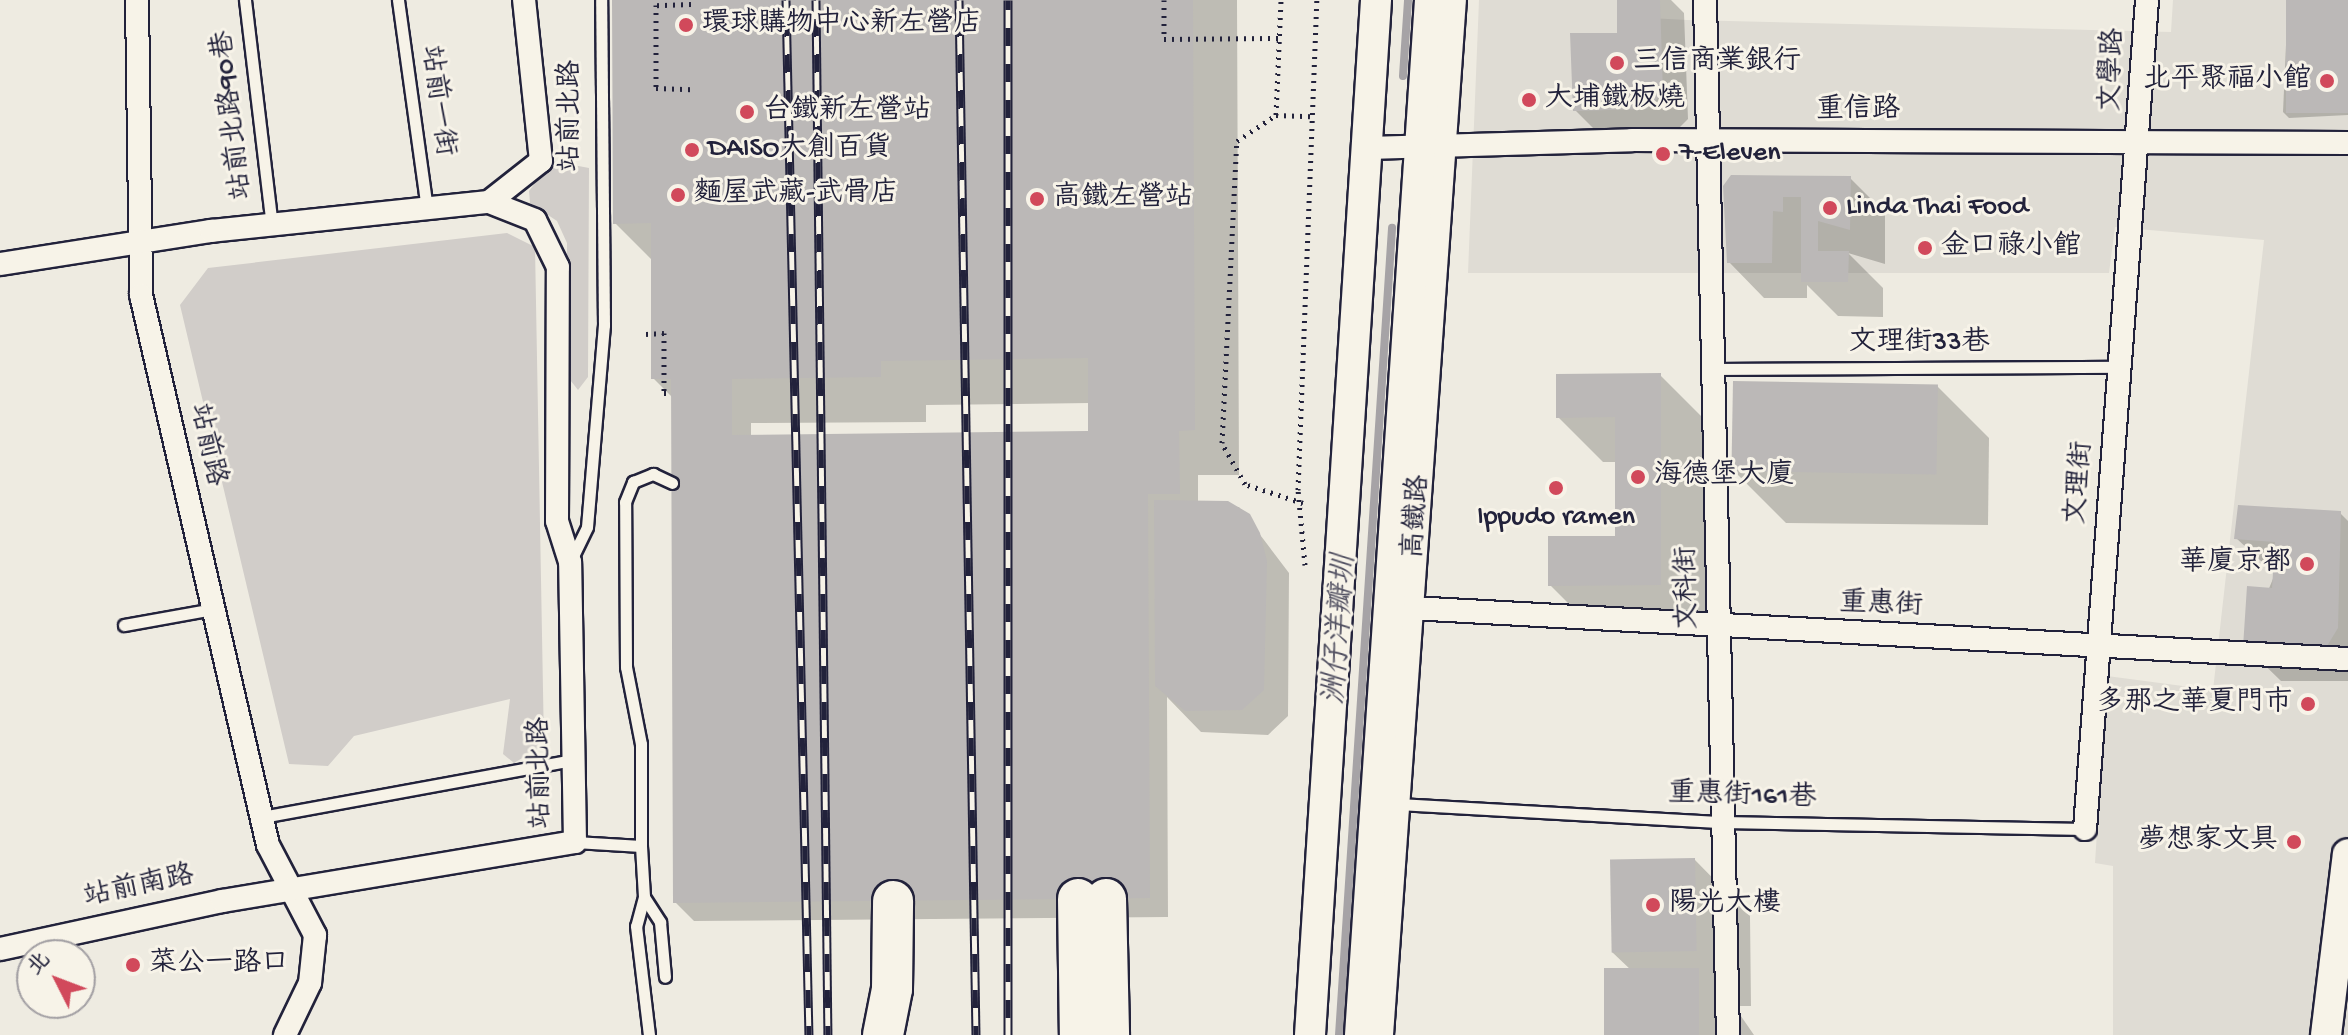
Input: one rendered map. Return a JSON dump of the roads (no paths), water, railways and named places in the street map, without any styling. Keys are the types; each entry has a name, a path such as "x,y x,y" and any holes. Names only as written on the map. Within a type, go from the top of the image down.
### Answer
{"highway":[{"path":"1080,1035 1092,899 1109,1035"},
{"path":"883,1035 892,989 893,901"}],"street":[{"name":"站前路","path":"137,0 135,246 213,609 262,817 317,952 285,1035"},
{"name":"站前北路","path":"489,202 541,161 524,0"},
{"path":"1310,1035 1376,0"},
{"name":"高鐵路","path":"1382,1035 1411,608 1434,146 1430,0"},
{"name":"高鐵路","path":"1360,1035 1434,146 1455,0"},
{"name":"文科街","path":"1705,0 1707,141 1717,369 1728,1035"},
{"name":"文學路","path":"2142,143 2147,0"},
{"name":"重信路","path":"1368,148 1707,141 2348,143"},
{"name":"文理街","path":"2085,829 2097,648 2142,143"},
{"name":"站前北路","path":"0,264 272,225 489,202 535,220 558,267 557,521 570,562 575,842 292,891"},
{"name":"重惠街","path":"1411,608 2097,648 2348,659"},
{"path":"2326,1035 2348,854"},
{"name":"站前南路","path":"0,949 292,891"}],"lane":[{"name":"站前北路90巷","path":"245,0 272,225"},
{"name":"站前一街","path":"398,0 427,208"},
{"name":"站前北路","path":"570,562 587,527 604,325 601,0"},
{"name":"文理街33巷","path":"1717,369 2121,367"},
{"path":"649,1035 636,926 644,897 641,744 626,667 625,502 633,482 653,474 672,483"},
{"path":"124,625 213,609"},
{"path":"262,817 572,760"},
{"name":"重惠街161巷","path":"1397,804 1723,822 2085,829"},
{"path":"575,842 641,846"},
{"path":"644,897 660,922 665,977"}],"waterway":[{"name":"洲仔洋瓣圳","path":"1403,76 1408,0"},
{"name":"洲仔洋瓣圳","path":"1339,1035 1392,228"}],"railway":[{"path":"786,0 809,1035"},
{"path":"816,0 828,1035"},
{"path":"959,0 976,1035"},
{"path":"1008,0 1008,1035"}],"place":[{"name":"環球購物中心新左營店","path":"686,25"},
{"name":"三信商業銀行","path":"1617,63"},
{"name":"北平聚福小館","path":"2327,81"},
{"name":"大埔鐵板燒","path":"1529,100"},
{"name":"台鐵新左營站","path":"747,112"},
{"name":"DAISO大創百貨","path":"692,150"},
{"name":"7-Eleven","path":"1663,154"},
{"name":"麵屋武藏-武骨店","path":"678,195"},
{"name":"高鐵左營站","path":"1037,199"},
{"name":"Linda Thai Food","path":"1830,208"},
{"name":"金口祿小館","path":"1925,248"},
{"name":"海德堡大廈","path":"1638,477"},
{"name":"Ippudo ramen","path":"1556,488"},
{"name":"華廈京都","path":"2307,564"},
{"name":"多那之華夏門市","path":"2308,704"},
{"name":"夢想家文具","path":"2294,842"},
{"name":"陽光大樓","path":"1653,905"},
{"name":"菜公一路口","path":"133,965"}]}
